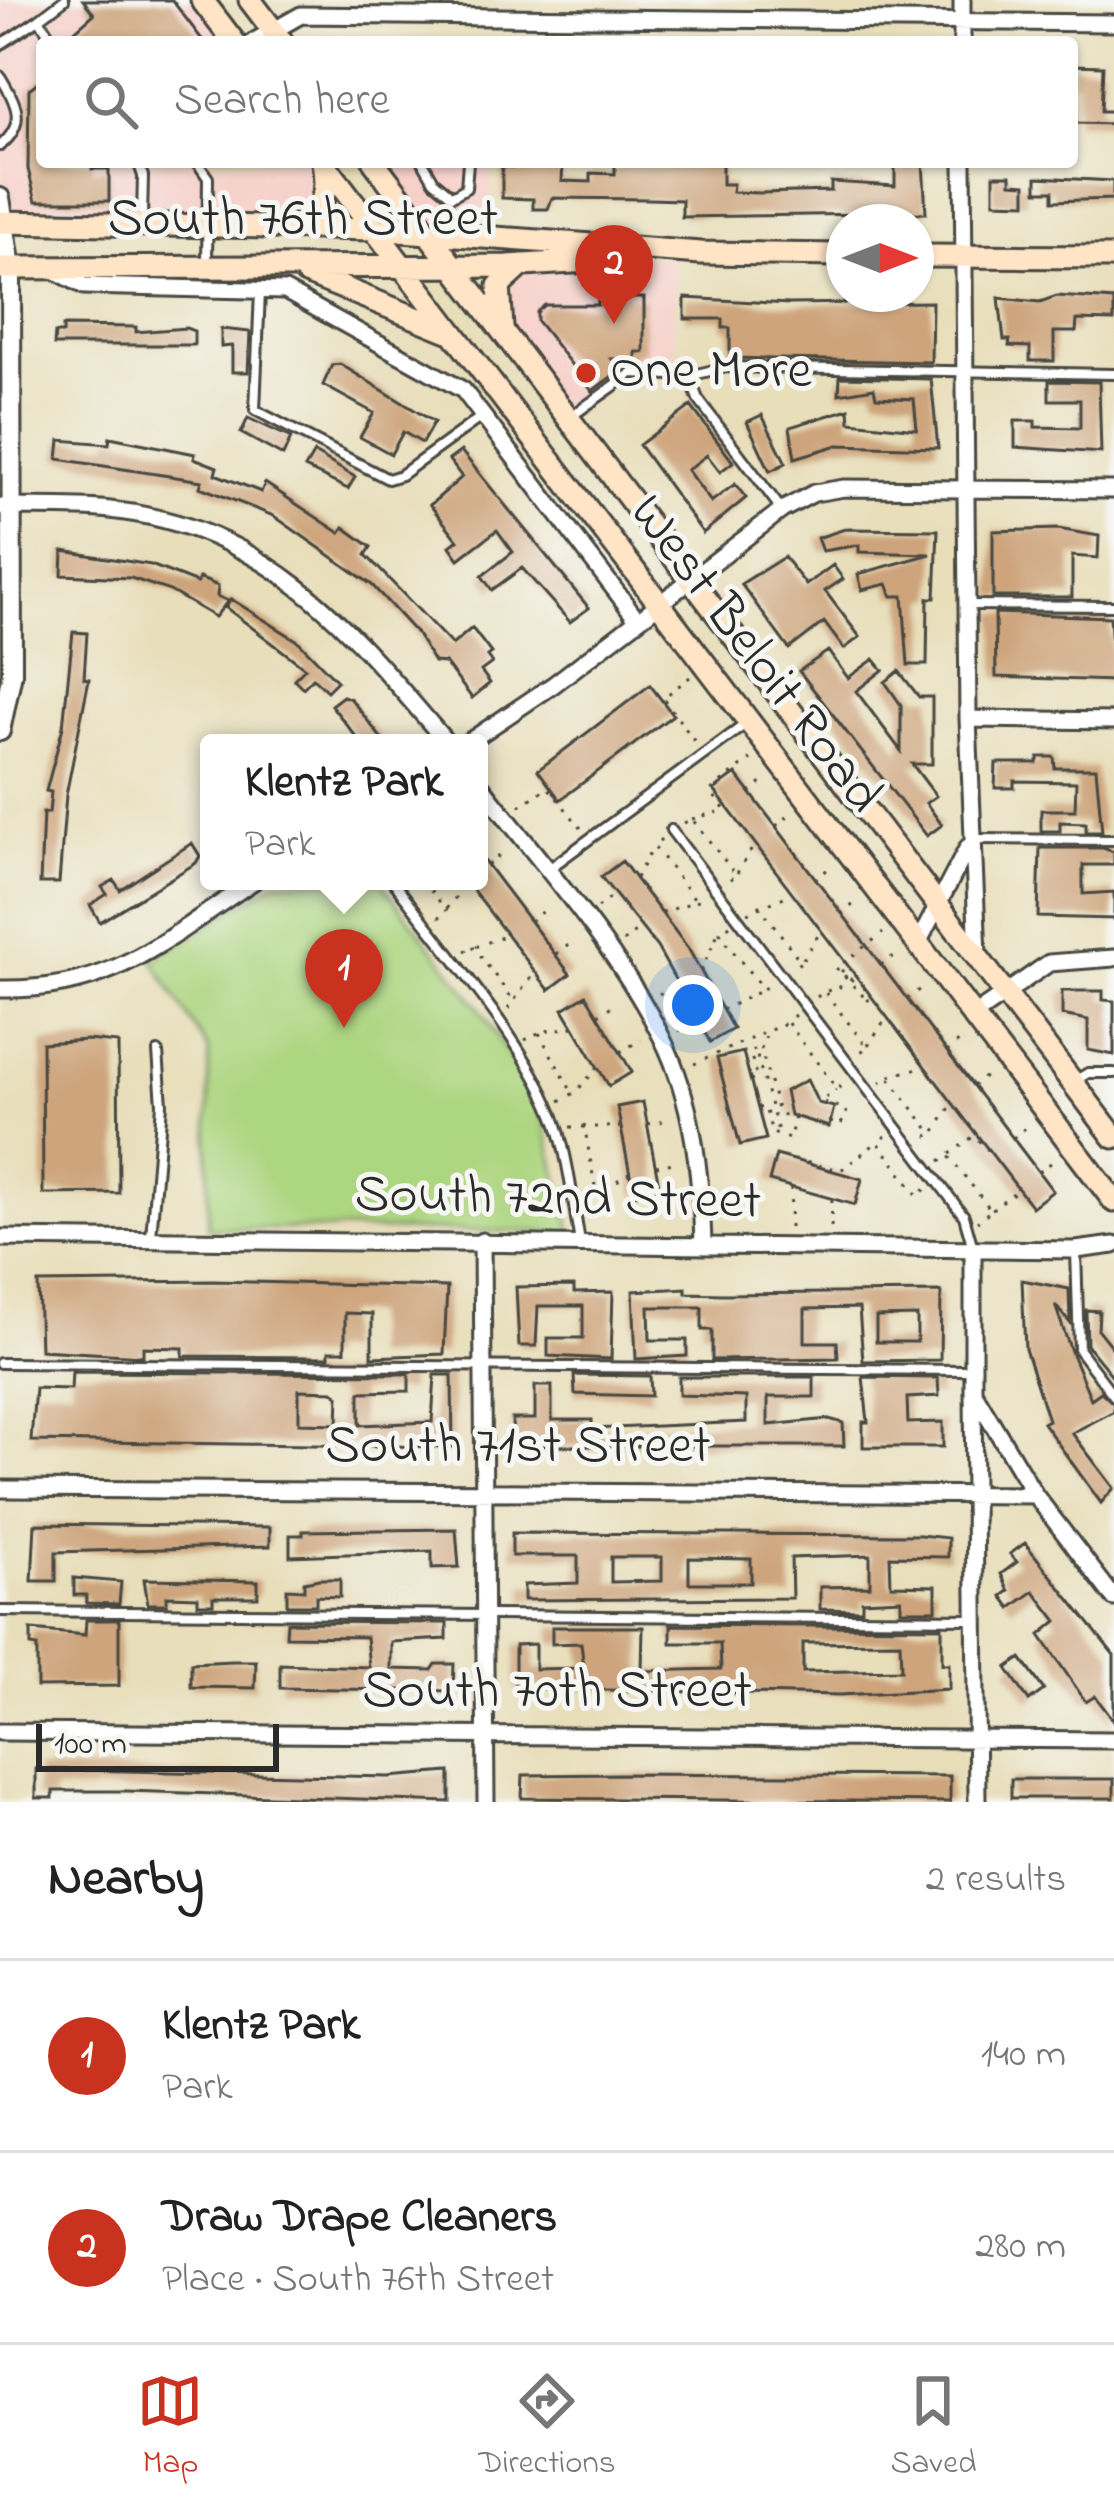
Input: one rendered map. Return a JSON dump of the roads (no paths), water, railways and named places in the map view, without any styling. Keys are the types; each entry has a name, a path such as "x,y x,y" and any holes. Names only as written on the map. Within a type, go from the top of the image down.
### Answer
{"main road":[{"path":"202,0 229,36"},
{"path":"250,0 277,35"},
{"path":"285,227 310,219 321,205 323,168"},
{"name":"West Beloit Road","path":"328,168 748,722 968,1027 1114,1202"},
{"name":"West Beloit Road","path":"378,168 1114,1137"},
{"name":"South 76th Street","path":"3,222 374,229 701,253 826,255"},
{"name":"South 76th Street","path":"6,268 522,265 701,253"},
{"path":"934,256 1114,257"},
{"path":"506,339 496,307 499,286 522,265"},
{"path":"282,267 410,312 456,337"}],"street":[{"path":"962,0 962,36"},
{"path":"277,35 301,15 1114,23"},
{"path":"963,168 968,719 978,955"},
{"path":"0,198 6,268 5,507 12,673 0,731"},
{"name":"South 76th Street","path":"50,268 84,286 266,289"},
{"name":"West Beloit Road","path":"266,289 315,303 463,389 638,619"},
{"path":"479,734 782,510 814,493 844,488 1114,490"},
{"path":"5,507 112,510 214,535 342,620 439,734"},
{"path":"968,719 1114,721"},
{"path":"488,795 663,1038 688,1115 700,1177 703,1244"},
{"path":"908,948 941,904 971,838"},
{"path":"0,989 53,990 108,976 240,890"},
{"path":"968,1027 1004,992 1059,960 1114,958"},
{"name":"South 72nd Street","path":"0,1238 1076,1250 1114,1245"},
{"path":"482,1241 486,1802"},
{"path":"973,1248 976,1802"},
{"path":"973,1391 1035,1495 1114,1598"},
{"name":"South 71st Street","path":"0,1489 1035,1495"},
{"name":"South 70th Street","path":"0,1732 1114,1740"}],"lane":[{"path":"0,45 64,0"},
{"path":"40,19 50,36"},
{"path":"0,76 19,118 17,129 0,146"},
{"path":"140,168 142,224"},
{"path":"200,168 208,178 207,267"},
{"path":"426,168 434,182 452,196 466,188 468,168"},
{"path":"266,289 255,410 388,478 401,475 484,414"},
{"path":"568,418 632,373 689,376 726,367 1114,374"},
{"path":"689,376 698,399 782,510"},
{"path":"967,605 1114,607"},
{"path":"546,871 748,722"},
{"path":"671,830 936,1179 968,1228 973,1248"},
{"path":"971,838 1114,840"},
{"path":"400,890 494,1019 549,1108 558,1129 580,1242"},
{"path":"151,1237 162,1104 158,1052"},
{"path":"1073,1082 1088,1073 1114,1073"},
{"path":"1076,1250 1079,1351 1114,1396"},
{"path":"0,1363 972,1370"},
{"path":"0,1611 975,1619"}],"place":[{"name":"Draw Drape Cleaners","path":"614,324"},
{"name":"One More","path":"586,373"},
{"name":"Klentz Park","path":"344,1028"}]}
